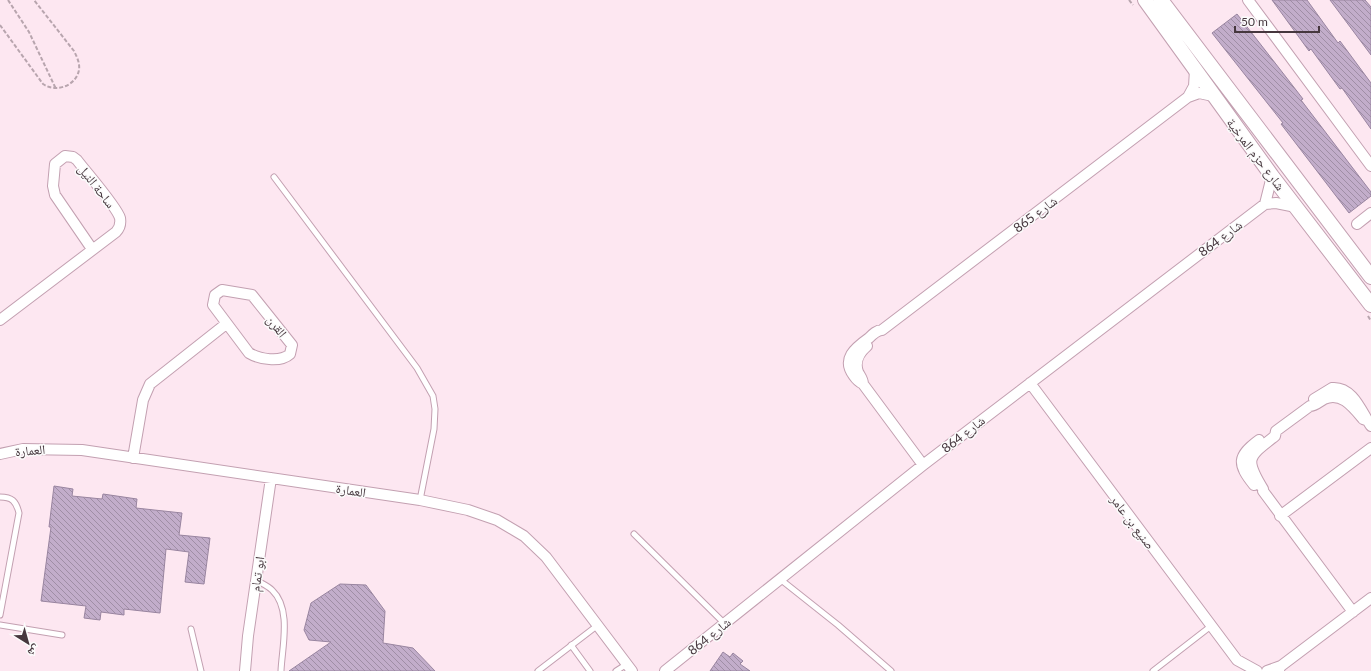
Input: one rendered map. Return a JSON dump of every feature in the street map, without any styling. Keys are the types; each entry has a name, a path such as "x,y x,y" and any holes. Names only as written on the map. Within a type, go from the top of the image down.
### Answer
{"street":[{"name":"شارع حزم المرخية","path":"1145,0 1272,176 1371,304"},
{"name":"شارع حزم المرخية","path":"1161,0 1371,276"},
{"path":"1248,0 1371,166"},
{"path":"1188,97 1195,81 1195,70"},
{"path":"1188,97 1199,93 1213,96"},
{"name":"شارع 865","path":"923,465 863,384 857,366 858,355 880,335 882,330 1188,97"},
{"name":"ساحة النيل","path":"0,320 119,229 120,219 118,213 77,160 73,157 65,156 55,164 54,190 59,201 92,249"},
{"path":"1272,176 1265,204 1276,203 1296,207"},
{"name":"شارع 864","path":"666,671 923,465 1265,204"},
{"path":"1357,224 1371,213"},
{"name":"القرن","path":"222,290 228,290 252,295 292,345 292,351 287,357 279,359 253,355 226,324 213,305 215,295 222,290"},
{"path":"133,458 143,400 150,384 226,324"},
{"name":"صنيع بن عامر","path":"1030,383 1237,660 1257,671"},
{"path":"1353,612 1262,492 1259,491 1244,470 1241,463 1243,455 1247,449 1271,431 1276,431 1310,406 1313,406 1328,398 1340,398 1350,404 1363,419 1369,423"},
{"name":"العمارة","path":"0,454 23,449 49,448 82,450 420,500 483,514 524,536 546,557 629,667"},
{"path":"1280,516 1371,448"},
{"name":"ابو تمام","path":"245,671 256,580 271,478"},
{"path":"1267,671 1280,668 1371,598"},
{"name":"صنيع بن عامر","path":"1237,660 1236,664 1242,671"}],"lane":[{"path":"274,177 417,368 433,396 434,429 420,500"},
{"path":"0,497 9,497 16,503 19,513 0,615"},
{"path":"634,534 724,623"},
{"path":"780,579 838,625 891,671"},
{"path":"256,580 272,589 282,608 284,623 281,671"},
{"path":"0,625 62,635"},
{"path":"538,671 598,625"},
{"path":"1153,671 1211,626"},
{"path":"191,629 201,671"},
{"path":"571,645 590,671"},
{"path":"616,671 629,667"}],"path":[{"path":"8,0 29,32 56,89"},
{"path":"0,25 43,84 50,88 56,89 72,82 77,75 79,68 78,59 74,51 34,0"}],"building":[{"path":"1272,0 1307,0 1338,43 1340,41 1371,83 1371,129 1342,88 1340,89 1311,49 1309,51"},
{"path":"1330,0 1365,0 1371,7 1371,55"},
{"path":"1237,14 1303,99 1301,100 1371,192 1371,196 1349,213 1281,124 1283,123 1212,33"},
{"path":"54,486 73,489 72,496 102,499 103,494 137,499 136,508 182,513 179,535 210,538 204,584 185,582 189,552 166,549 160,613 124,609 124,615 101,612 100,620 84,618 86,606 41,601 51,527 49,527"},
{"path":"340,584 366,585 385,611 383,643 413,648 435,671 289,671 331,642 309,640 304,630 311,603"},
{"path":"723,652 730,657 733,653 743,661 740,664 750,671 710,671"}]}
